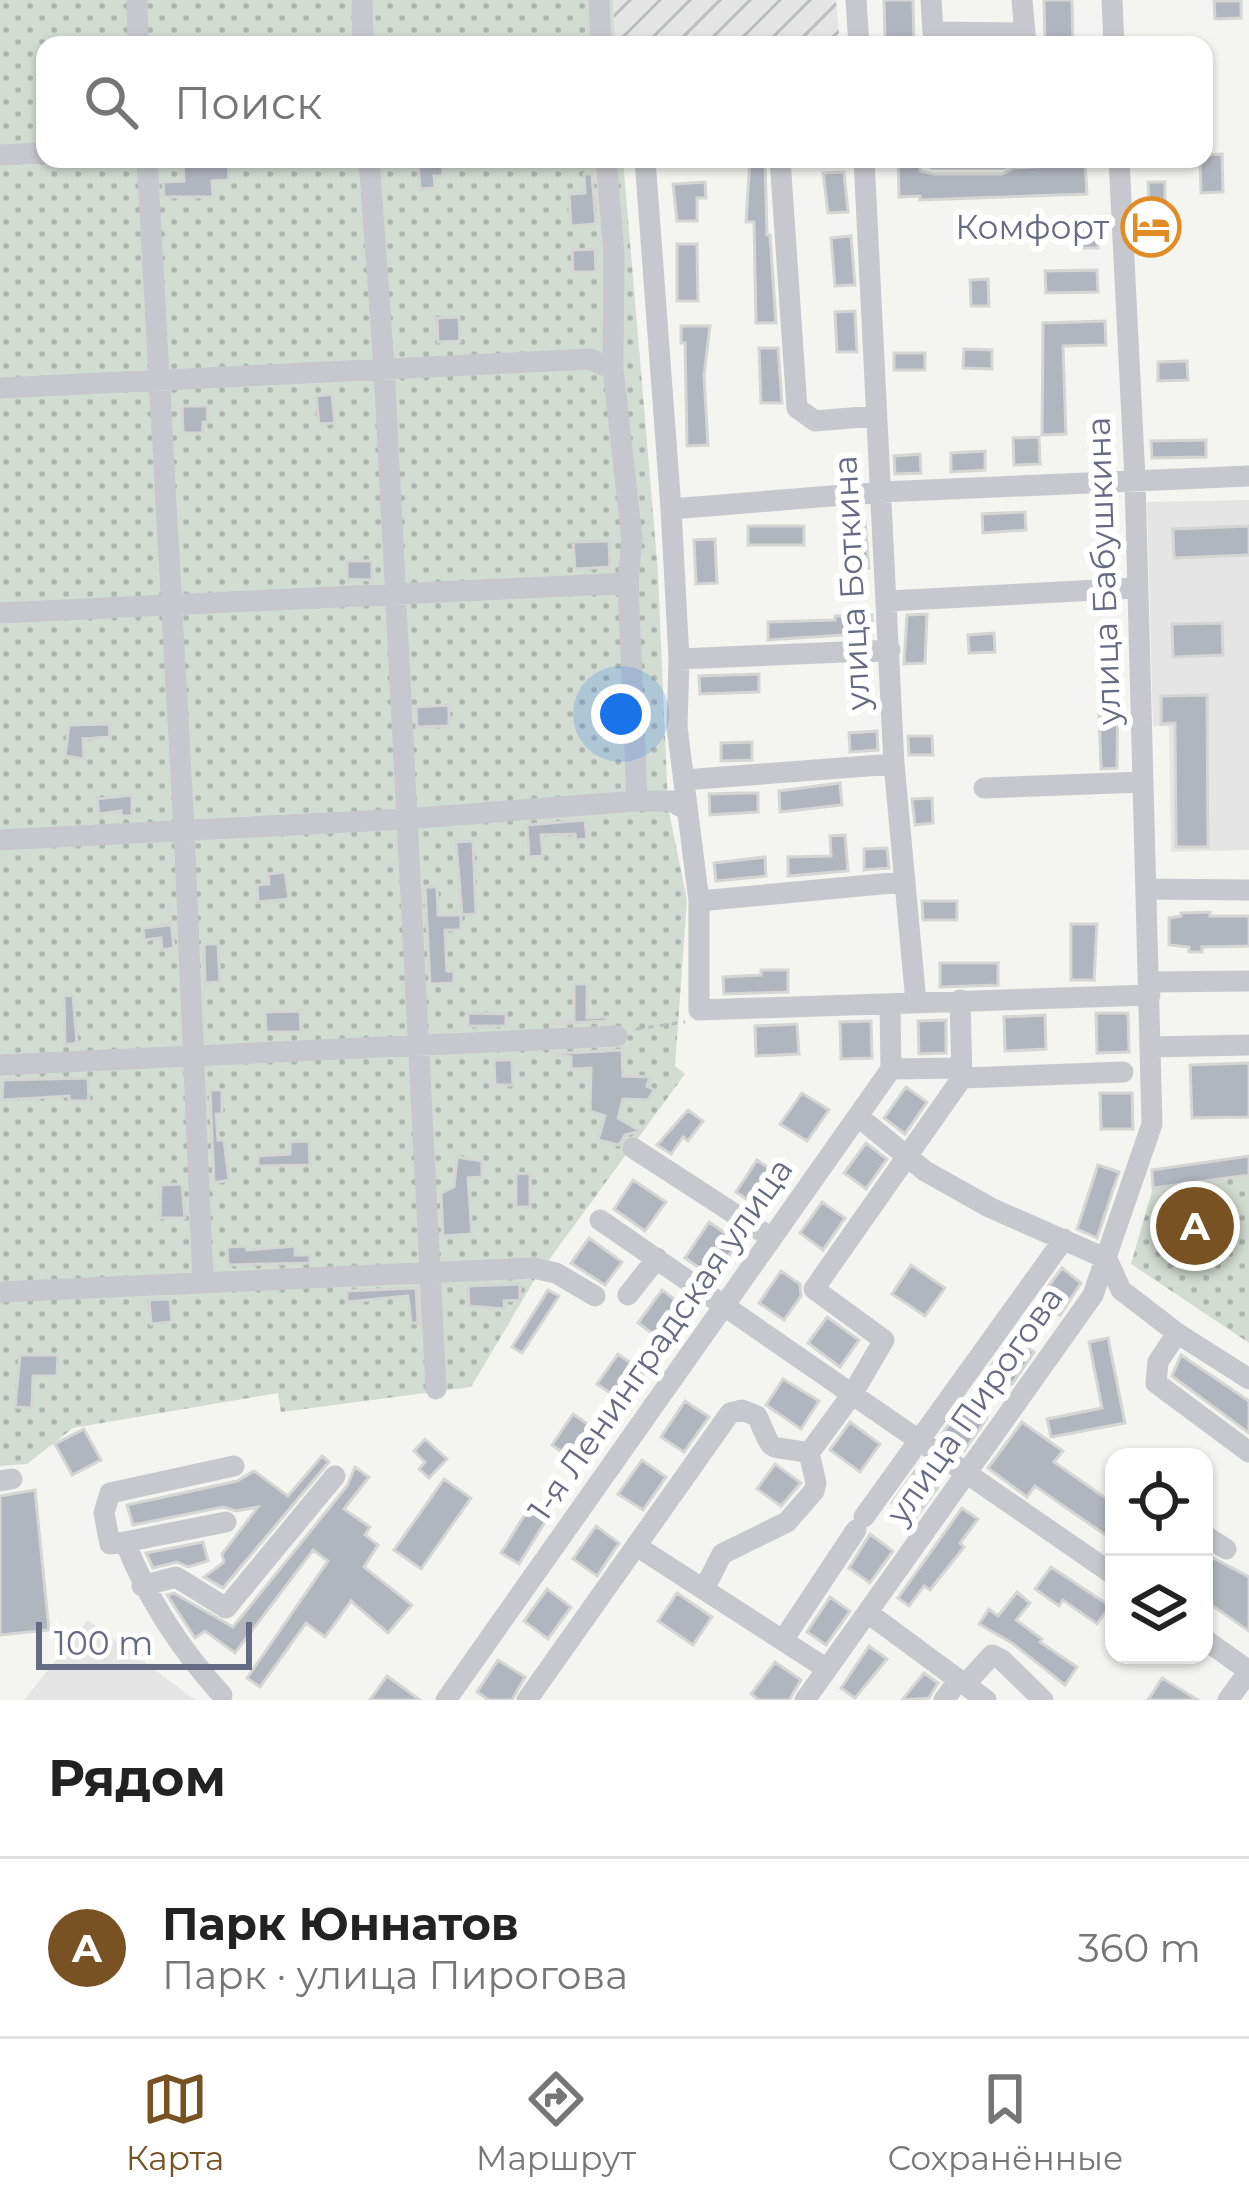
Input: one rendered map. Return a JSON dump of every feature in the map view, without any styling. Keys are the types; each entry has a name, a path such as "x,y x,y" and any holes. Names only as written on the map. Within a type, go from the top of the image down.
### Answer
{"street":[{"path":"136,0 138,36"},
{"path":"362,0 363,36"},
{"path":"599,0 601,36"},
{"path":"856,0 858,36"},
{"path":"931,0 933,32 985,36"},
{"path":"1022,0 1024,36"},
{"path":"1112,0 1114,36"},
{"path":"0,155 36,153"},
{"path":"147,168 184,829 203,1283"},
{"path":"370,168 436,1389"},
{"path":"607,168 614,253 613,369 632,539 628,583 637,801"},
{"path":"646,168 671,509 679,658 677,727 699,901 699,1010 890,1004 1249,981"},
{"path":"782,168 797,408 815,421 874,416"},
{"name":"улица Боткина","path":"864,168 894,764 916,1002"},
{"name":"улица Бабушкина","path":"1119,168 1135,479 1149,988"},
{"path":"0,388 590,359 613,369"},
{"path":"671,509 881,492 1249,476"},
{"path":"0,613 628,583"},
{"path":"888,601 1136,588"},
{"path":"679,658 890,650"},
{"path":"684,780 894,764"},
{"path":"984,788 1143,782"},
{"path":"0,840 406,819 637,801 671,801 686,810"},
{"path":"699,901 903,882"},
{"path":"1146,889 1249,890"},
{"name":"улица Пирогова","path":"805,1700 1094,1295 1152,1124 1149,988"},
{"path":"704,1589 722,1554 788,1522 814,1491 809,1453 884,1340 814,1289 962,1073 960,1000"},
{"path":"890,1004 891,1069 1123,1072"},
{"path":"0,1065 617,1036"},
{"path":"1150,1047 1249,1046"},
{"name":"1-я Ленинградская улица","path":"446,1700 891,1069"},
{"path":"860,1118 925,1171 991,1208 1107,1259 1121,1290 1249,1379"},
{"path":"633,1148 770,1238"},
{"path":"599,1220 1105,1569"},
{"path":"783,1640 1064,1239"},
{"path":"628,1295 657,1258"},
{"path":"0,1292 533,1268 556,1273 595,1296"},
{"path":"1177,1333 1158,1362 1156,1383 1249,1452"},
{"path":"527,1700 730,1413 742,1410 757,1416 771,1448 809,1453"},
{"path":"226,1522 110,1544 104,1513 110,1492 234,1466"},
{"path":"142,1586 176,1577 226,1608 335,1476"},
{"path":"1213,1541 1226,1549"},
{"path":"125,1543 142,1586 187,1657 222,1695"},
{"path":"638,1547 827,1670"},
{"path":"868,1613 986,1700"},
{"path":"1213,1645 1249,1671 1228,1700"},
{"path":"944,1700 958,1681 969,1680 992,1655 1043,1700"}],"path":[{"path":"617,1036 640,1027 693,1022 699,1010"}],"shaded area":[{"path":"0,0 613,0 615,36 36,36 36,168 624,168 658,573 668,807 687,900 675,1066 685,1074 535,1279 471,1387 281,1412 278,1393 73,1428 27,1464 0,1466"},
{"path":"613,0 836,0 839,34 837,36 615,36"},
{"path":"1249,500 1249,850 1171,852 1169,727 1153,726 1147,502"},
{"path":"1249,1175 1249,1343 1131,1264 1153,1188"},
{"path":"88,1620 195,1700 24,1700"}],"building":[{"path":"884,0 913,0 914,36 885,36"},
{"path":"1044,0 1072,0 1073,36 1045,36"},
{"path":"1214,1 1241,1 1241,18 1215,19"},
{"path":"1213,154 1222,154 1223,192 1201,193 1200,168 1213,168"},
{"path":"183,168 228,168 229,180 212,181 213,197 164,197 163,182 184,181"},
{"path":"418,168 443,168 443,176 434,176 435,188 420,189"},
{"path":"749,168 765,168 776,323 756,323 754,222 746,222"},
{"path":"898,168 934,174 1002,174 1014,168 1086,168 1087,194 899,197"},
{"path":"844,172 848,212 828,213 823,173"},
{"path":"584,174 592,174 596,224 571,226 569,194 585,193"},
{"path":"705,182 706,198 697,198 697,221 677,221 673,184"},
{"path":"1148,182 1165,182 1165,216 1171,216 1171,236 1138,236 1137,216 1149,216"},
{"path":"1097,223 1098,248 1074,248 1073,224"},
{"path":"851,236 855,285 835,286 831,238"},
{"path":"677,244 697,244 698,301 677,301"},
{"path":"595,249 596,272 573,272 572,250"},
{"path":"1097,270 1098,292 1046,293 1045,271"},
{"path":"988,279 989,306 971,306 970,280"},
{"path":"855,311 857,352 837,352 835,312"},
{"path":"459,317 460,341 438,342 437,318"},
{"path":"1105,321 1106,345 1063,346 1066,434 1042,435 1043,323"},
{"path":"681,326 710,326 704,375 708,445 687,446"},
{"path":"759,348 778,348 782,403 761,403"},
{"path":"964,349 992,350 992,369 963,368"},
{"path":"894,353 925,353 925,370 894,370"},
{"path":"1187,361 1188,380 1158,381 1158,362"},
{"path":"332,394 335,423 319,424 316,396"},
{"path":"182,406 207,406 203,433 183,433"},
{"path":"1039,437 1040,464 1014,465 1013,438"},
{"path":"1206,440 1206,457 1152,458 1151,441"},
{"path":"985,451 985,470 951,472 951,453"},
{"path":"920,454 921,473 895,474 894,456"},
{"path":"1025,512 1026,530 983,533 982,514"},
{"path":"845,521 865,522 869,568 852,568 852,540 844,540"},
{"path":"748,526 804,526 804,545 748,545"},
{"path":"1249,526 1249,555 1174,558 1173,529"},
{"path":"715,539 717,583 696,584 694,540"},
{"path":"609,541 610,567 575,569 573,542"},
{"path":"347,561 372,561 372,580 347,579"},
{"path":"927,614 925,663 904,664 907,615"},
{"path":"872,615 872,633 768,640 768,622"},
{"path":"1222,623 1223,655 1173,657 1172,624"},
{"path":"994,633 995,652 969,653 968,635"},
{"path":"759,674 759,692 700,694 699,676"},
{"path":"1118,681 1117,768 1101,769 1098,682"},
{"path":"1207,695 1208,847 1176,847 1175,723 1161,724 1161,696"},
{"path":"449,705 449,726 417,727 416,707"},
{"path":"109,724 110,737 83,739 84,759 65,756 69,725"},
{"path":"877,731 878,750 850,752 849,733"},
{"path":"908,736 932,736 933,755 909,755"},
{"path":"752,742 752,760 721,761 721,743"},
{"path":"840,783 842,805 780,812 779,791"},
{"path":"758,793 758,812 710,815 709,794"},
{"path":"132,795 132,816 121,816 121,811 99,814 97,799"},
{"path":"932,798 933,823 915,825 912,799"},
{"path":"585,820 587,839 576,840 575,834 541,835 543,856 529,857 527,825"},
{"path":"845,835 848,871 788,876 788,857 831,856 830,836"},
{"path":"473,841 476,914 462,915 456,842"},
{"path":"887,848 889,868 864,870 864,849"},
{"path":"765,857 766,876 716,881 714,863"},
{"path":"285,872 289,899 258,902 257,885 269,884 268,874"},
{"path":"425,887 437,887 438,915 461,915 461,930 445,930 447,971 454,971 454,983 430,984"},
{"path":"922,901 957,901 957,920 923,920"},
{"path":"169,903 174,948 162,950 161,938 144,940 143,928 171,925"},
{"path":"1210,912 1210,916 1249,916 1249,946 1202,947 1202,952 1189,952 1189,947 1169,945 1169,918"},
{"path":"1071,924 1097,924 1094,980 1071,980"},
{"path":"204,944 218,944 220,982 205,983"},
{"path":"940,963 998,963 998,985 940,987"},
{"path":"761,970 788,970 788,992 724,994 723,977 761,975"},
{"path":"574,984 587,984 587,1018 607,1017 607,1021 551,1024 574,1020"},
{"path":"73,995 77,1043 65,1045 64,996"},
{"path":"300,1011 301,1032 266,1032 265,1012"},
{"path":"468,1013 506,1014 506,1026 468,1026"},
{"path":"1096,1013 1128,1013 1129,1052 1097,1053"},
{"path":"1045,1015 1046,1049 1005,1051 1004,1017"},
{"path":"946,1020 946,1053 919,1054 918,1021"},
{"path":"871,1021 872,1058 841,1059 840,1022"},
{"path":"797,1024 799,1054 756,1056 755,1026"},
{"path":"622,1050 623,1076 650,1077 647,1086 654,1090 648,1100 623,1099 618,1118 640,1131 625,1135 619,1145 598,1140 605,1116 590,1111 591,1068 571,1069 571,1057 550,1054"},
{"path":"494,1060 512,1060 513,1085 495,1085"},
{"path":"1249,1063 1249,1117 1192,1118 1190,1065"},
{"path":"88,1078 89,1101 69,1101 69,1096 2,1100 3,1080"},
{"path":"906,1087 927,1102 905,1134 884,1118"},
{"path":"210,1090 222,1090 222,1114 216,1114 218,1140 224,1140 229,1180 219,1182 214,1182"},
{"path":"802,1093 829,1110 807,1141 780,1124"},
{"path":"1100,1093 1132,1093 1133,1129 1101,1129"},
{"path":"688,1110 703,1121 671,1154 657,1145"},
{"path":"309,1141 310,1165 258,1166 258,1156 290,1154 290,1142"},
{"path":"866,1143 887,1159 866,1189 844,1173"},
{"path":"1249,1156 1249,1175 1153,1188 1152,1170"},
{"path":"457,1157 482,1161 482,1177 468,1178 472,1234 443,1236 441,1193 454,1187"},
{"path":"757,1160 783,1178 762,1210 736,1192"},
{"path":"1098,1165 1119,1172 1097,1238 1077,1229"},
{"path":"530,1173 530,1207 516,1207 516,1174"},
{"path":"633,1180 666,1202 645,1231 614,1209"},
{"path":"182,1184 185,1218 160,1218 161,1185"},
{"path":"822,1202 845,1218 823,1250 800,1233"},
{"path":"709,1222 738,1242 714,1278 685,1258"},
{"path":"589,1238 622,1262 605,1285 571,1263"},
{"path":"246,1246 247,1250 295,1246 295,1255 310,1255 310,1263 228,1265 227,1247"},
{"path":"911,1265 945,1288 925,1316 892,1294"},
{"path":"1062,1268 1081,1283 1060,1315 1039,1299"},
{"path":"781,1271 800,1284 801,1296 784,1320 759,1303"},
{"path":"520,1284 520,1300 504,1301 505,1309 469,1306 468,1286"},
{"path":"416,1288 418,1323 411,1323 408,1296 347,1302 347,1291"},
{"path":"548,1290 559,1296 522,1353 512,1347"},
{"path":"662,1290 691,1312 667,1344 638,1323"},
{"path":"170,1299 172,1322 151,1324 149,1300"},
{"path":"827,1317 859,1340 840,1367 808,1343"},
{"path":"1013,1336 1034,1352 1012,1384 990,1367"},
{"path":"1108,1338 1125,1423 1051,1437 1047,1419 1102,1408 1089,1342"},
{"path":"618,1354 645,1373 625,1403 597,1384"},
{"path":"20,1355 58,1355 57,1376 33,1376 32,1408 15,1407"},
{"path":"1181,1355 1249,1401 1249,1433 1172,1376"},
{"path":"783,1379 819,1401 801,1429 766,1405"},
{"path":"685,1401 709,1417 684,1452 661,1437"},
{"path":"965,1403 987,1418 964,1451 941,1435"},
{"path":"573,1414 602,1434 581,1465 552,1445"},
{"path":"850,1422 880,1444 860,1472 830,1450"},
{"path":"1022,1422 1063,1451 1054,1462 1105,1498 1105,1535 1035,1486 1027,1497 988,1468"},
{"path":"84,1429 101,1460 72,1475 55,1444"},
{"path":"425,1439 447,1459 429,1478 419,1469 425,1462 414,1451"},
{"path":"322,1456 329,1462 223,1588 204,1577 224,1562 222,1554 258,1507 236,1511 223,1507 133,1525 127,1505 237,1481 254,1471 288,1496"},
{"path":"642,1460 666,1477 643,1510 618,1494"},
{"path":"775,1464 801,1483 781,1506 757,1489"},
{"path":"355,1467 369,1477 344,1509 370,1527 365,1535 378,1545 364,1567 412,1605 388,1633 351,1601 325,1637 306,1623 260,1687 247,1678 328,1561 313,1550 235,1653 205,1631 195,1638 167,1595 174,1593 233,1627 347,1486"},
{"path":"915,1471 938,1487 915,1519 892,1503"},
{"path":"444,1479 471,1498 421,1569 394,1550"},
{"path":"35,1490 49,1630 0,1635 0,1496"},
{"path":"532,1503 550,1514 519,1564 501,1553"},
{"path":"962,1508 978,1519 960,1543 964,1547 930,1590 924,1586 909,1606 898,1598"},
{"path":"596,1526 619,1543 597,1576 573,1559"},
{"path":"870,1534 893,1551 870,1583 849,1568"},
{"path":"203,1542 208,1561 188,1567 177,1562 153,1568 146,1553"},
{"path":"1213,1558 1249,1577 1249,1631 1213,1606"},
{"path":"1051,1567 1105,1603 1105,1613 1097,1624 1063,1600 1059,1606 1035,1589"},
{"path":"547,1589 571,1607 548,1639 524,1621"},
{"path":"1017,1592 1030,1603 1016,1620 1077,1667 1065,1685 979,1624 989,1609 998,1616"},
{"path":"677,1593 712,1617 693,1645 658,1621"},
{"path":"830,1597 850,1611 826,1645 807,1632"},
{"path":"869,1646 887,1659 855,1698 841,1688"},
{"path":"498,1660 525,1677 512,1700 489,1700 477,1692"},
{"path":"775,1662 801,1680 789,1700 759,1700 751,1694"},
{"path":"924,1673 938,1683 929,1698 902,1700"},
{"path":"387,1676 420,1700 370,1700"},
{"path":"1162,1678 1198,1700 1148,1700"}],"place":[{"name":"Комфорт","path":"1151,227"},
{"name":"Парк Юннатов","path":"1195,1226"}]}
